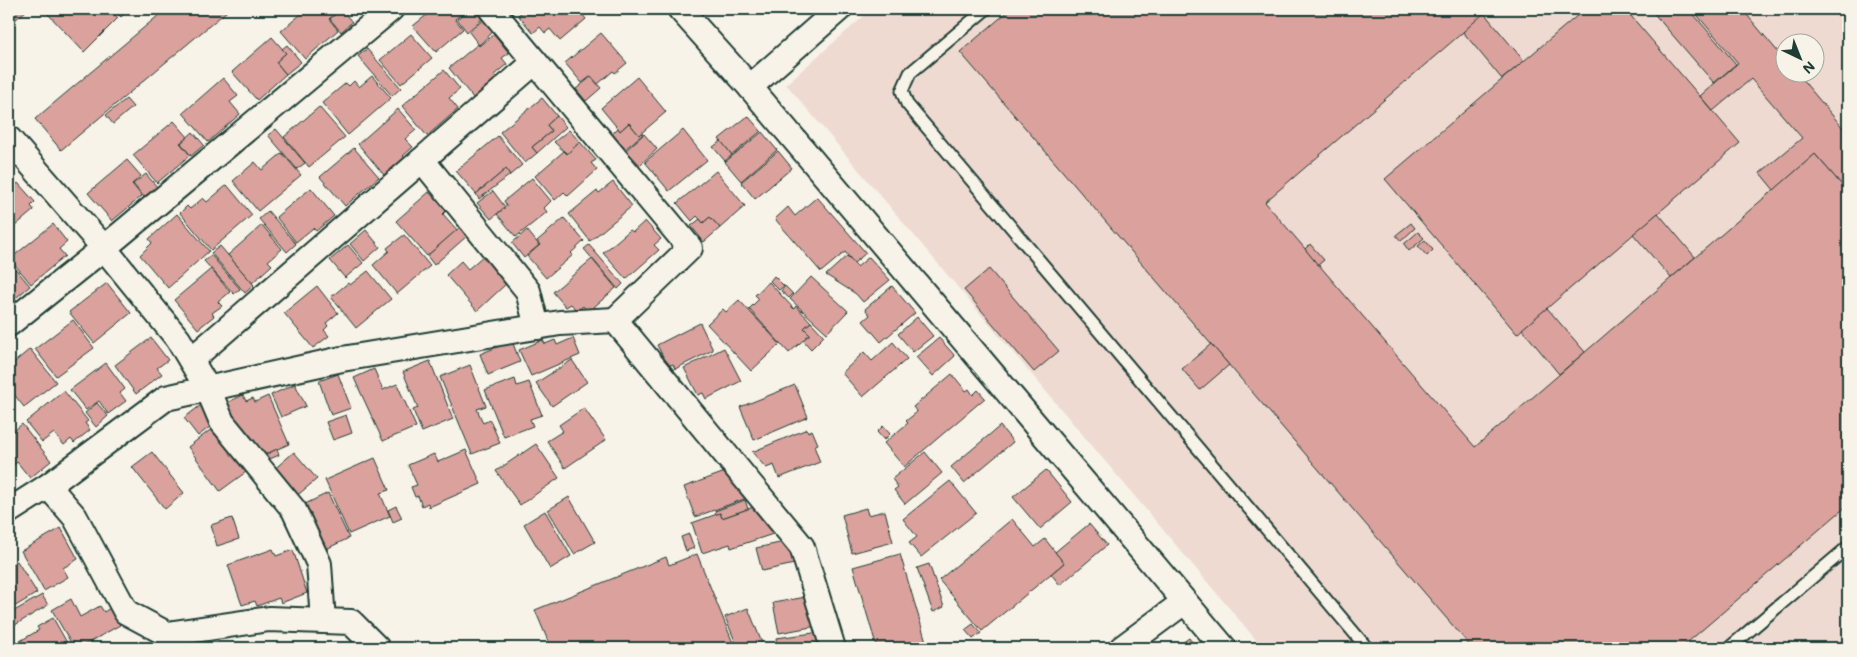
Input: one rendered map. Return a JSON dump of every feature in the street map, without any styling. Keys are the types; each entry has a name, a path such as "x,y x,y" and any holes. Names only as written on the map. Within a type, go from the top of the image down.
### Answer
{"street":[{"path":"9,324 104,248 391,9"},
{"path":"9,511 48,486 166,398 342,359 560,323 615,320 690,248 491,9"},
{"path":"680,9 750,87 1224,648"},
{"path":"750,87 839,9"},
{"path":"191,360 535,62"},
{"path":"9,139 104,248 178,339 208,389 222,422 294,510 319,564 323,621"},
{"path":"422,160 528,291 536,327"},
{"path":"615,320 802,547 832,648"},
{"path":"48,486 75,517 126,612 167,634 269,619 351,622 376,648"},
{"path":"1122,648 1184,602"}],"lane":[{"path":"986,9 910,73 902,90 907,104 1367,648"},
{"path":"1729,648 1848,547"}],"shaded area":[{"path":"872,9 1848,9 1848,648 1263,648 786,84"}],"building":[{"path":"9,9 26,9 27,10 9,25"},
{"path":"52,9 109,9 118,18 84,52 47,13"},
{"path":"113,9 129,9 121,17"},
{"path":"166,9 226,9 227,11 61,150 35,119"},
{"path":"307,9 333,9 336,13 329,19 338,30 305,59 281,31"},
{"path":"341,9 352,22 341,32 330,19"},
{"path":"434,9 468,9 455,19 463,29 436,52 413,26"},
{"path":"469,9 476,9 483,18 467,32 457,19"},
{"path":"526,9 578,9 586,19 560,41 550,29 545,33 540,27 533,33 518,15"},
{"path":"1011,9 1490,9 1265,202 1475,447 1815,154 1848,192 1848,505 1681,648 1472,648 960,52"},
{"path":"1585,9 1625,9 1740,143 1517,334 1385,179"},
{"path":"1650,9 1689,9 1736,64 1714,83"},
{"path":"1692,9 1742,9 1774,47 1774,82 1804,82 1848,134 1848,192 1815,154 1774,190 1760,173 1802,138 1751,79 1713,111 1700,96 1738,63"},
{"path":"1484,13 1524,61 1502,79 1463,32"},
{"path":"484,19 494,31 479,45 469,32"},
{"path":"601,33 627,63 615,73 613,71 598,84 591,76 582,83 565,63"},
{"path":"411,34 432,58 401,84 380,60"},
{"path":"494,34 509,53 502,58 507,64 494,75 498,79 474,99 449,68 478,44 479,46"},
{"path":"272,37 286,53 276,62 286,74 257,100 232,72"},
{"path":"287,45 301,62 286,74 276,62 286,53 282,49"},
{"path":"367,49 401,88 392,96 358,56"},
{"path":"444,70 460,89 449,98 458,109 427,136 402,106"},
{"path":"372,76 391,98 348,135 322,103 346,83 349,86 354,81 359,87"},
{"path":"591,77 601,88 586,101 576,89"},
{"path":"637,77 666,112 639,135 629,123 620,131 601,108"},
{"path":"223,78 238,96 230,102 240,114 208,142 183,113"},
{"path":"542,98 557,116 547,125 552,131 532,147 537,153 525,163 500,132"},
{"path":"126,99 133,107 113,124 106,115"},
{"path":"319,107 345,137 309,167 284,137"},
{"path":"398,109 416,130 405,139 413,147 403,156 405,158 384,175 358,144"},
{"path":"557,116 566,127 537,153 532,147 552,131 547,125"},
{"path":"748,116 761,131 732,155 719,139"},
{"path":"174,121 188,137 180,143 190,155 157,183 133,155"},
{"path":"629,123 639,135 643,134 625,149 612,134 618,128 620,131"},
{"path":"276,129 305,163 297,169 268,135"},
{"path":"569,130 580,142 567,154 554,142"},
{"path":"683,130 707,160 669,191 645,162"},
{"path":"193,132 204,145 191,156 181,143"},
{"path":"762,132 777,150 741,181 725,162"},
{"path":"644,134 657,149 640,165 626,150"},
{"path":"498,136 522,165 510,175 506,169 476,194 456,171"},
{"path":"721,141 732,155 725,161 713,147"},
{"path":"580,142 596,160 591,163 597,170 568,196 564,192 555,200 535,176 564,151 567,154"},
{"path":"354,148 379,177 345,206 320,177"},
{"path":"778,151 792,168 755,199 741,182"},
{"path":"282,153 301,175 258,211 233,181 255,162 262,170"},
{"path":"127,160 141,176 132,184 142,196 112,221 88,193"},
{"path":"506,169 510,175 479,199 476,194"},
{"path":"716,171 745,206 720,228 710,217 703,223 697,216 692,221 677,203"},
{"path":"146,174 157,187 144,197 133,184"},
{"path":"532,178 551,201 544,208 547,212 516,237 497,214 507,206 504,201"},
{"path":"613,182 632,206 590,241 569,214 597,191 599,193"},
{"path":"18,183 35,202 31,206 34,210 9,231 9,191"},
{"path":"227,185 252,215 211,250 180,213 187,206 190,209 203,198 207,202"},
{"path":"311,188 334,216 316,231 313,228 296,242 276,217"},
{"path":"493,191 505,207 491,219 477,203"},
{"path":"429,192 446,211 443,214 457,230 427,256 396,221"},
{"path":"817,197 866,253 854,263 845,252 821,272 775,219 788,207 795,216"},
{"path":"268,211 296,244 287,252 259,219"},
{"path":"1658,213 1695,257 1671,278 1633,234"},
{"path":"177,214 209,251 168,288 140,255 152,243 149,239"},
{"path":"710,217 720,228 704,242 691,226 700,219 703,223"},
{"path":"564,218 584,241 571,253 573,255 546,278 527,256 540,245 537,241"},
{"path":"645,221 661,239 654,245 659,250 626,279 603,253 630,230 633,232"},
{"path":"1411,223 1415,228 1401,241 1396,235"},
{"path":"53,224 67,242 59,249 65,256 31,284 10,259"},
{"path":"262,225 282,249 268,261 272,265 252,283 228,255"},
{"path":"460,227 467,236 434,265 427,256"},
{"path":"366,230 380,247 364,261 350,244"},
{"path":"527,230 539,245 524,258 512,243"},
{"path":"1418,232 1424,238 1409,251 1404,244"},
{"path":"404,235 430,266 397,294 373,265 389,251 387,248"},
{"path":"1425,240 1433,250 1427,256 1418,246"},
{"path":"1310,244 1324,260 1318,265 1305,249"},
{"path":"348,245 363,263 345,278 330,260"},
{"path":"589,245 623,284 618,289 584,249"},
{"path":"220,246 254,285 245,293 211,253"},
{"path":"211,255 240,289 234,294 204,261"},
{"path":"483,256 507,283 477,311 446,275 461,261 468,269"},
{"path":"847,256 857,267 869,257 890,280 863,302 856,294 826,275"},
{"path":"592,259 616,288 588,312 583,306 577,311 571,304 566,307 553,292"},
{"path":"9,261 30,286 11,302 9,299"},
{"path":"211,269 230,292 218,302 222,306 212,313 214,316 198,329 174,300"},
{"path":"989,269 1059,351 1034,372 964,290"},
{"path":"368,271 391,299 356,328 331,297 348,283 350,285"},
{"path":"774,276 784,286 779,290 770,281"},
{"path":"811,277 848,311 827,333 790,299"},
{"path":"769,282 794,309 796,306 811,322 804,328 810,334 789,353 749,309 759,299 755,295"},
{"path":"107,283 131,313 94,343 69,312"},
{"path":"317,286 338,313 326,323 328,326 324,330 329,336 313,348 284,313"},
{"path":"785,286 793,294 789,298 781,291"},
{"path":"892,286 915,313 881,342 863,321 870,315 865,309"},
{"path":"739,300 780,344 751,371 707,324 723,309 726,312"},
{"path":"1547,308 1585,352 1559,374 1522,329"},
{"path":"917,317 933,336 913,352 898,334"},
{"path":"73,320 94,348 56,376 35,349"},
{"path":"811,322 824,336 811,349 803,340 810,334 804,328"},
{"path":"700,323 713,350 675,369 673,364 668,366 657,345"},
{"path":"151,338 168,360 157,368 162,374 136,394 115,365"},
{"path":"573,338 580,355 531,376 519,350 543,340 545,344 555,340 557,345"},
{"path":"939,338 955,356 933,376 916,357"},
{"path":"512,341 520,362 488,375 480,354"},
{"path":"893,342 907,359 863,397 842,373 864,352 872,361"},
{"path":"1211,344 1229,365 1200,390 1182,369"},
{"path":"724,348 741,381 706,399 703,393 698,395 684,368"},
{"path":"30,349 56,382 24,407 9,388 9,370 13,367 11,365"},
{"path":"572,360 587,382 552,406 536,383"},
{"path":"430,361 453,419 422,432 413,410 418,408 403,372"},
{"path":"106,363 125,389 120,393 126,401 108,414 99,401 86,410 70,390"},
{"path":"470,365 486,406 477,409 483,423 490,420 500,443 472,454 440,377"},
{"path":"374,369 383,390 397,384 416,427 383,441 354,378"},
{"path":"338,374 351,408 331,415 319,381"},
{"path":"952,374 966,391 969,389 973,395 978,390 985,398 904,467 884,443 908,423 906,421 917,412 913,407"},
{"path":"515,379 517,386 529,382 542,415 530,419 533,426 504,437 485,390"},
{"path":"295,384 306,406 281,417 271,395"},
{"path":"795,385 808,417 754,440 740,407"},
{"path":"64,391 88,421 85,423 90,430 74,443 71,439 64,445 54,433 42,442 26,422"},
{"path":"243,395 246,401 253,398 255,402 268,396 289,444 257,458 222,405"},
{"path":"97,403 108,416 96,427 85,413"},
{"path":"201,405 215,423 198,436 184,418"},
{"path":"584,408 606,440 565,468 547,441 563,431 559,425"},
{"path":"346,415 352,433 333,440 326,422"},
{"path":"22,424 51,461 30,478 17,462 9,469 9,435"},
{"path":"883,426 890,434 884,440 877,432"},
{"path":"1000,426 1013,442 964,483 951,467"},
{"path":"213,428 246,472 220,491 188,447"},
{"path":"807,429 808,432 812,430 818,444 814,446 820,462 779,478 774,465 766,468 752,452"},
{"path":"536,444 559,478 520,505 496,471"},
{"path":"277,449 279,455 263,462 261,457"},
{"path":"466,450 481,484 429,507 428,503 422,506 418,496 415,497 411,487 417,485 408,465 434,454 438,462"},
{"path":"152,452 184,493 165,509 132,467"},
{"path":"294,452 317,479 294,498 271,472"},
{"path":"925,452 942,473 905,504 894,490 898,487 892,479"},
{"path":"375,458 389,490 380,493 390,516 349,534 325,480"},
{"path":"736,468 747,498 695,517 684,487"},
{"path":"1046,470 1072,502 1040,529 1013,497"},
{"path":"950,481 976,513 921,557 909,543 917,537 903,519"},
{"path":"328,493 349,538 322,551 301,506"},
{"path":"569,497 595,542 574,554 548,510"},
{"path":"745,500 748,509 722,518 720,513 716,515 715,511"},
{"path":"765,503 776,533 731,548 730,544 702,553 692,523 720,513 722,518"},
{"path":"396,506 402,518 393,522 388,510"},
{"path":"866,508 868,515 885,511 893,542 852,553 842,515"},
{"path":"545,511 571,556 550,569 524,524"},
{"path":"232,518 239,539 217,546 211,525"},
{"path":"1012,519 1035,547 1045,539 1064,563 982,631 939,580"},
{"path":"1089,524 1107,545 1060,585 1051,574 1064,563 1055,552"},
{"path":"61,528 78,559 63,568 68,577 44,591 21,551"},
{"path":"689,534 694,548 686,551 681,537"},
{"path":"794,540 799,563 762,571 756,548"},
{"path":"273,549 276,556 293,550 307,593 281,603 279,598 257,606 255,601 242,605 228,565"},
{"path":"697,554 735,648 551,648 535,610 666,557 669,565"},
{"path":"900,554 927,645 924,648 877,648 853,567"},
{"path":"17,561 37,593 9,610 9,566"},
{"path":"929,564 944,607 933,612 917,568"},
{"path":"42,595 48,605 10,628 9,614"},
{"path":"817,595 822,625 779,633 773,603"},
{"path":"71,599 80,617 100,606 104,612 110,608 120,625 79,648 74,648 52,610"},
{"path":"748,608 764,648 738,648 725,617"},
{"path":"53,618 70,648 24,648 20,641 39,630 37,627"},
{"path":"973,624 981,633 973,639 965,630"},
{"path":"9,632 18,648 9,648"},
{"path":"821,632 823,648 777,648 776,638"},
{"path":"1189,638 1197,648 1175,648"}]}
